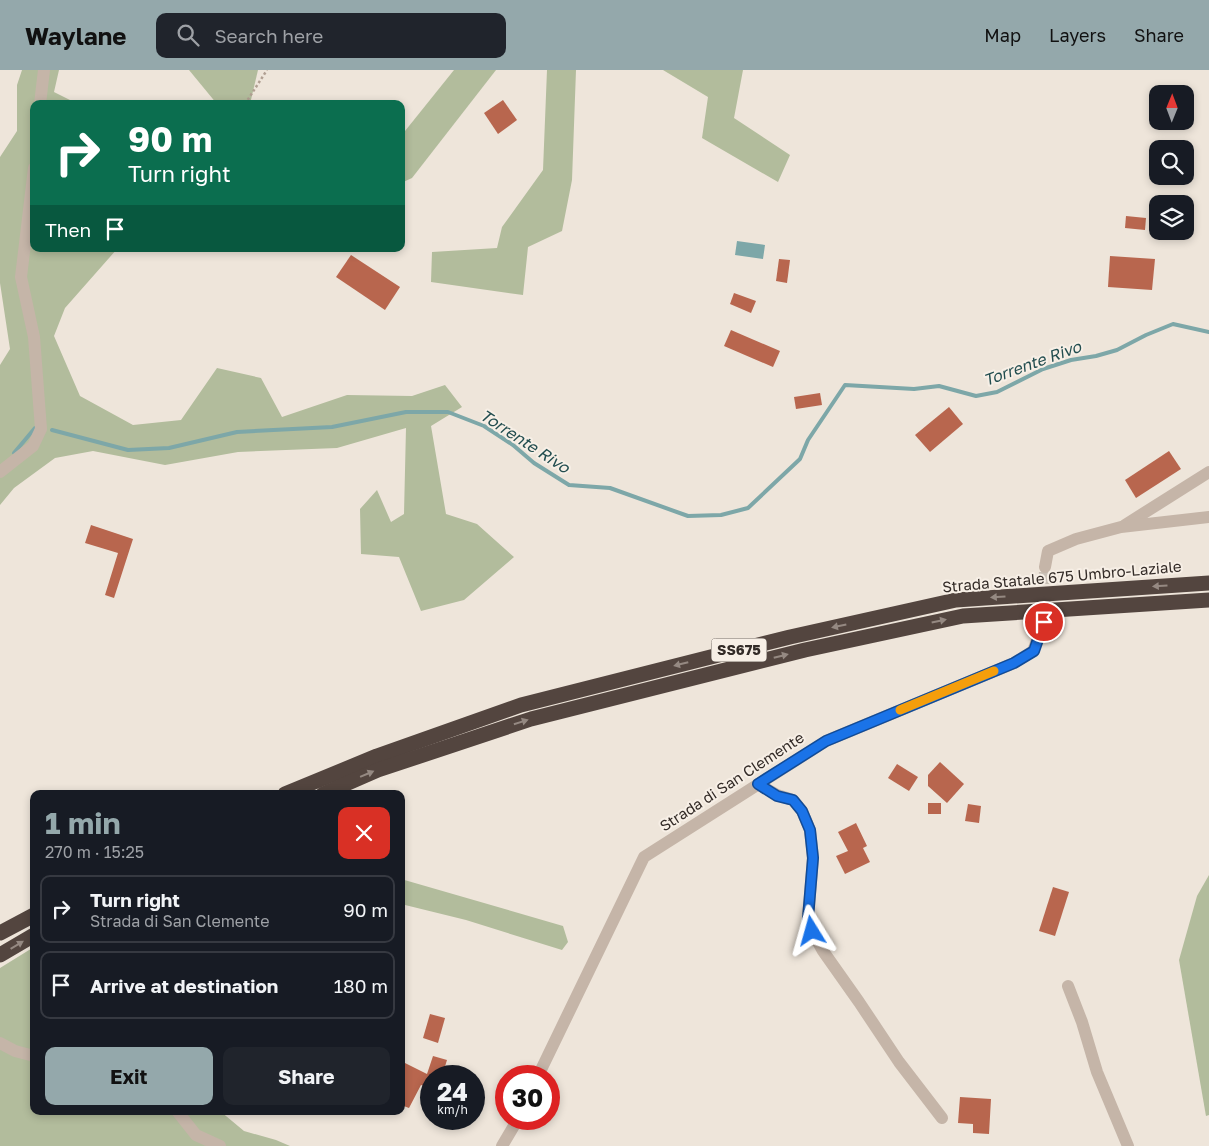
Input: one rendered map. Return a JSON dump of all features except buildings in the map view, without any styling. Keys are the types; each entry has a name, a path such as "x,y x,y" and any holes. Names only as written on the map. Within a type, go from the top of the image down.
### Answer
{"highway":[{"name":"Strada Statale 675 Umbro-Laziale","path":"295,790 377,756 522,705 790,637 956,600 1209,583"},
{"name":"Strada Statale 675 Umbro-Laziale","path":"332,790 378,770 531,719 805,650 963,616 1209,600"},
{"path":"0,933 30,917"},
{"path":"0,955 30,938"}],"street":[{"path":"40,100 44,70"},
{"path":"0,472 33,446 41,429 34,337 21,277 30,202"},
{"path":"1121,528 1209,472"},
{"path":"1044,567 1048,551 1076,539 1121,528 1209,516"},
{"name":"Strada di San Clemente","path":"543,1065 644,857 826,741 1014,663 1034,651 1044,622"},
{"path":"758,784 777,796 793,800 802,811 810,830 813,858 808,918 812,931 823,951 899,1062 942,1118"},
{"path":"1068,986 1082,1022 1097,1072 1128,1146"},
{"path":"0,1043 30,1055"},
{"path":"180,1115 196,1135 220,1146"},
{"path":"502,1146 511,1130"}],"path":[{"path":"248,100 267,70"}],"green space":[{"path":"22,70 59,70 54,92 70,100 30,100 30,252 114,252 65,308 54,336 80,396 133,425 181,420 217,368 261,378 282,417 347,395 412,396 445,385 462,407 431,426 446,514 477,524 514,557 464,600 421,611 399,557 361,554 360,509 377,490 391,522 404,514 406,428 337,448 238,452 165,465 93,451 55,458 14,488 0,505 0,365 10,349 0,283 0,157 17,131 17,85"},
{"path":"189,70 258,70 251,100 214,100"},
{"path":"454,70 496,70 412,178 405,181 405,131"},
{"path":"547,70 576,70 572,180 562,231 528,247 523,295 431,282 432,252 497,248 502,227 543,170"},
{"path":"663,70 743,70 734,118 790,155 778,182 702,138 708,97"},
{"path":"1209,875 1209,1115 1206,1116 1179,960 1197,896"},
{"path":"405,880 563,926 568,942 562,950 466,920 405,905"},
{"path":"30,949 30,1115 225,1115 244,1131 290,1146 0,1146 0,968"}],"water":[{"path":"737,241 765,245 763,259 735,255"}],"waterway":[{"name":"Torrente Rivo","path":"52,430 128,450 169,448 237,432 332,427 406,412 448,412 484,426 513,445 534,463 569,485 610,488 688,516 721,515 748,508 800,459 808,440 845,385 914,389 939,386 976,396 997,392 1043,369 1071,360 1117,350 1173,324 1209,332"},
{"name":"Torrente Rivo","path":"14,453 35,428"}],"tunnel":[{"path":"1044,620 1045,567"}],"slow traffic":[{"path":"900,710 994,671"}],"route":[{"path":"812,931 808,918 813,858 810,830 802,811 793,800 777,796 758,784 826,741 1014,663 1034,651 1044,622"}]}
